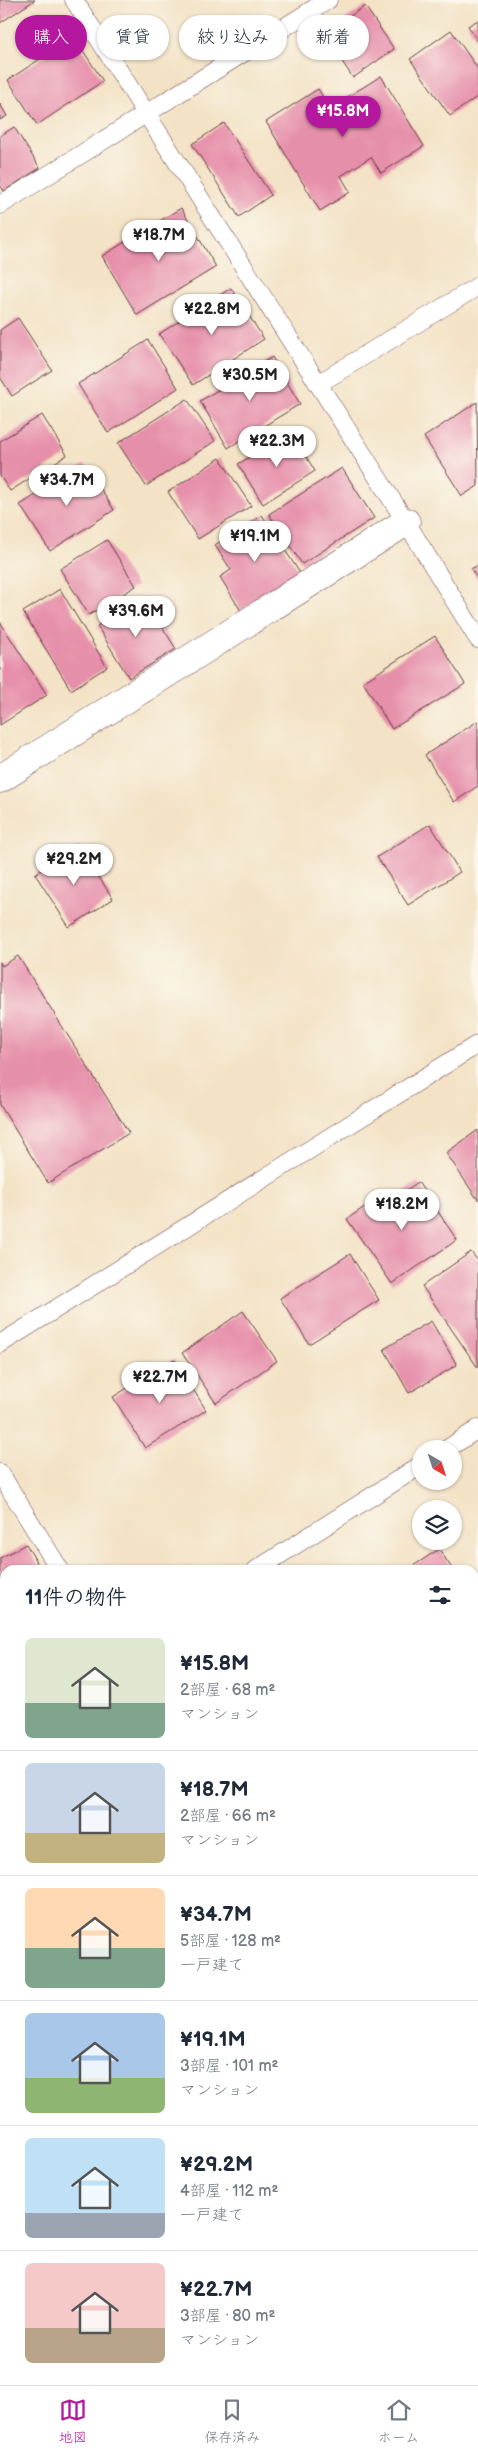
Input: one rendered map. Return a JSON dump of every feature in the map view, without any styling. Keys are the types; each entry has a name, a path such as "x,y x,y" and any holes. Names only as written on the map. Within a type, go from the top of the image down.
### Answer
{"street":[{"path":"0,779 406,522"}],"lane":[{"path":"74,0 406,522 478,639"},
{"path":"0,205 145,112 328,0"},
{"path":"318,384 478,286"},
{"path":"0,1344 478,1044"},
{"path":"461,1440 478,1429"},
{"path":"264,1565 412,1471"},
{"path":"0,1473 57,1565"}],"building":[{"path":"0,0 35,0 0,23"},
{"path":"365,6 394,49 353,78 341,60 369,60 369,15 352,15"},
{"path":"478,20 478,42 468,26"},
{"path":"451,30 478,69 478,96 450,116 410,59"},
{"path":"87,57 103,81 37,125 8,80 39,60 87,60"},
{"path":"381,76 424,146 381,173 371,157 341,176 350,192 320,211 266,122 318,89 330,108"},
{"path":"0,104 7,116 0,120"},
{"path":"224,123 271,195 239,217 192,144"},
{"path":"14,127 40,168 4,191 0,185 0,136"},
{"path":"181,208 216,267 137,315 102,256"},
{"path":"231,288 264,339 193,385 159,334"},
{"path":"18,318 52,370 12,396 0,377 0,330"},
{"path":"148,340 178,388 108,433 78,384"},
{"path":"272,357 300,404 228,448 200,401"},
{"path":"187,399 215,441 146,486 118,443"},
{"path":"477,402 478,486 462,496 424,437"},
{"path":"42,415 67,455 10,491 0,476 0,441"},
{"path":"291,432 315,471 263,504 238,464"},
{"path":"220,458 251,506 198,539 168,492"},
{"path":"85,464 114,510 50,551 20,505"},
{"path":"342,468 374,518 302,564 269,514"},
{"path":"262,515 300,573 241,611 220,577 231,570 215,545"},
{"path":"107,540 136,586 89,615 60,569"},
{"path":"478,565 478,580 471,569"},
{"path":"60,589 107,667 71,690 23,612"},
{"path":"144,597 176,649 129,678 97,626"},
{"path":"0,622 47,695 0,725"},
{"path":"435,636 465,684 392,729 363,682"},
{"path":"478,721 478,786 454,802 425,755"},
{"path":"430,824 460,872 408,905 377,857"},
{"path":"79,846 113,899 69,927 35,874"},
{"path":"18,956 129,1133 48,1183 0,1105 0,962 2,966"},
{"path":"478,1130 478,1200 446,1153"},
{"path":"418,1182 457,1240 392,1284 347,1219 388,1191 393,1199"},
{"path":"471,1252 478,1261 478,1368 422,1286"},
{"path":"350,1254 379,1300 309,1344 280,1298"},
{"path":"243,1311 277,1361 216,1403 182,1353"},
{"path":"431,1321 457,1365 409,1393 384,1349"},
{"path":"174,1359 206,1410 145,1448 113,1397"},
{"path":"26,1544 38,1565 0,1565 0,1558"},
{"path":"440,1550 450,1565 415,1565"}]}
